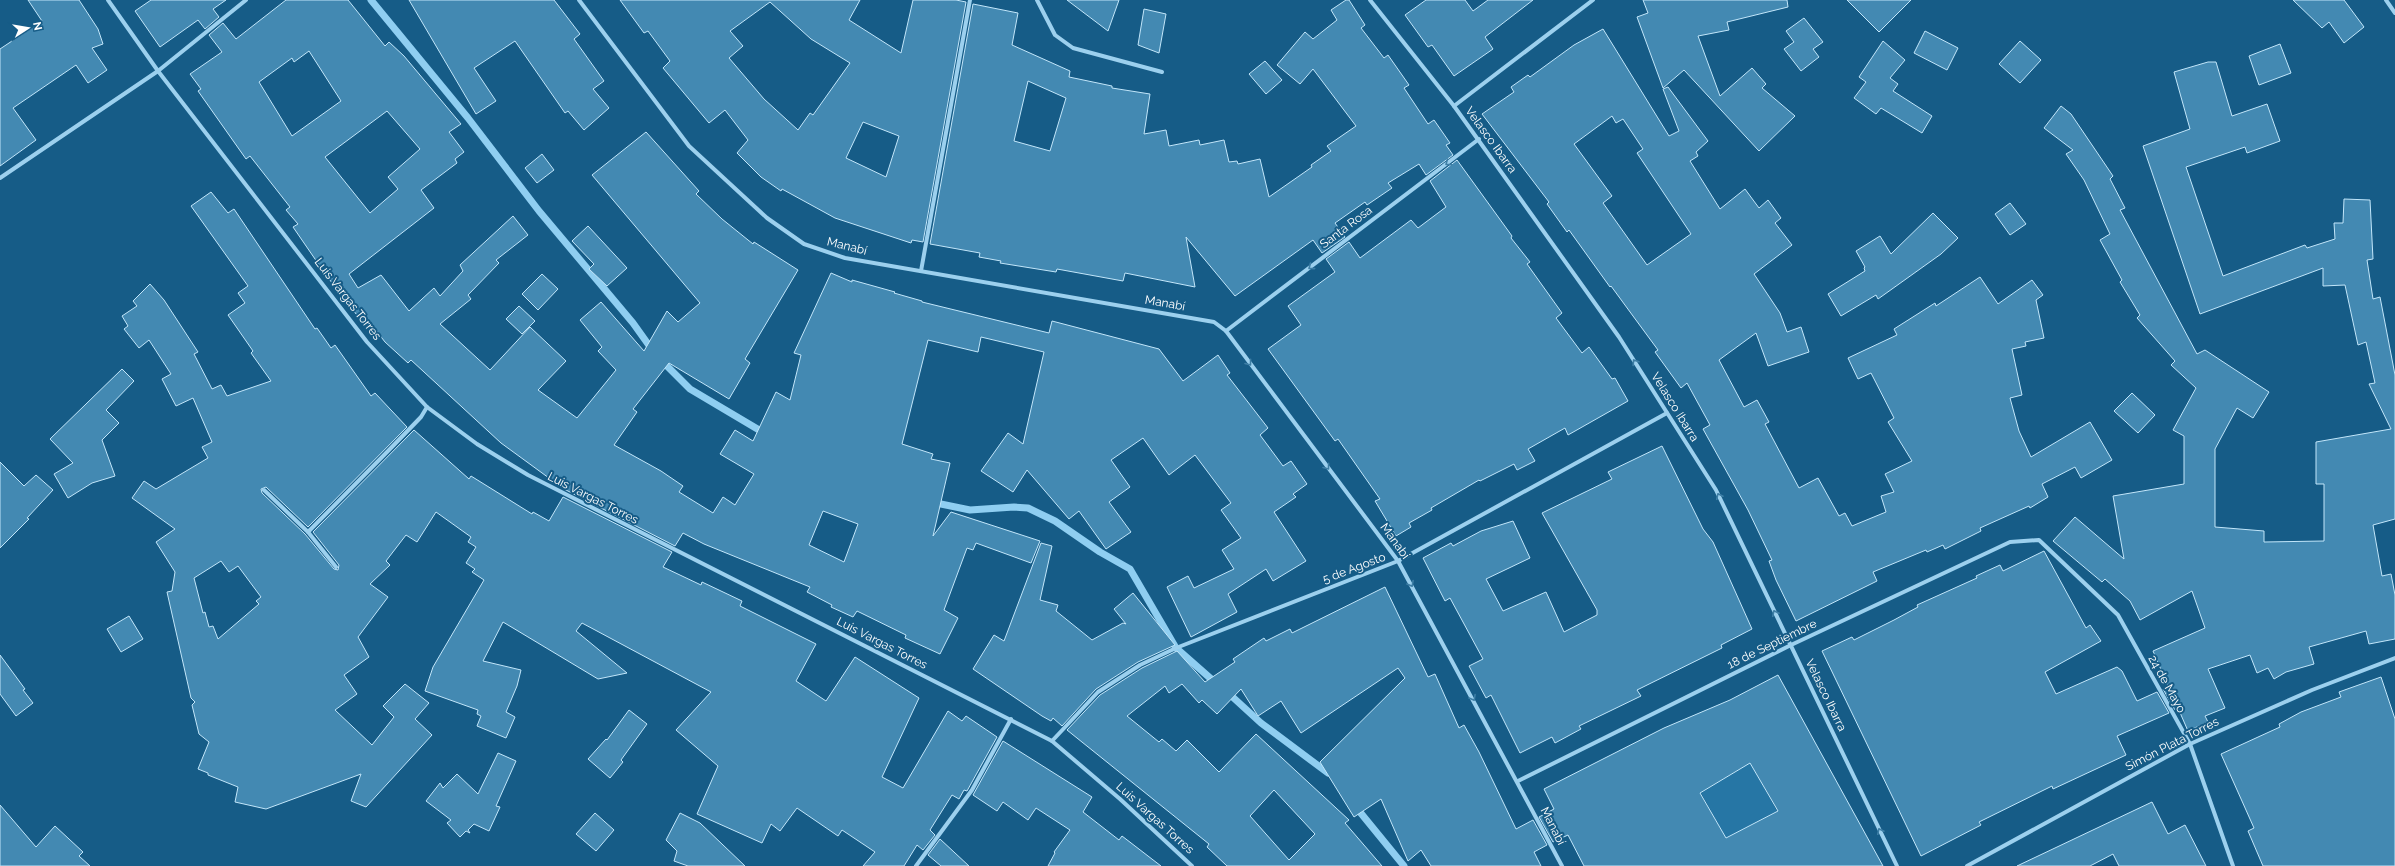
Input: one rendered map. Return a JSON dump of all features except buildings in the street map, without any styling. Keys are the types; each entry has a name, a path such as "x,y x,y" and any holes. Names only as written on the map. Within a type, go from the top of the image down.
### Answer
{"street":[{"name":"Luis Vargas Torres","path":"108,0 158,70 367,342 427,407 478,444 528,475 1052,741 1120,799 1192,866"},
{"path":"0,178 158,70 246,0"},
{"name":"Manabí","path":"579,0 689,146 767,218 804,244 846,258 1214,322 1226,331 1398,561 1562,866"},
{"path":"921,271 970,0"},
{"path":"1037,0 1055,35 1073,48 1162,72"},
{"name":"Velasco Ibarra","path":"1370,0 1479,139 1619,337 1716,490 1897,866"},
{"path":"1454,106 1593,0"},
{"path":"2386,0 2395,13"},
{"name":"Santa Rosa","path":"1226,331 1479,139"},
{"path":"308,532 421,417 427,407"},
{"name":"5 de Agosto","path":"1052,741 1098,692 1140,665 1176,648 1398,561 1667,414"},
{"path":"264,490 308,532 336,568"},
{"name":"18 de Septiembre","path":"1518,782 1790,645 2010,542 2038,540"},
{"name":"24 de Mayo","path":"2038,540 2118,615 2190,744 2233,866"},
{"name":"Simón Plata Torres","path":"1967,866 2190,744 2312,690 2395,658"},
{"path":"916,866 972,790 1011,719"}],"shaded area":[{"path":"1750,763 1777,811 1726,838 1701,793"}],"waterway":[{"path":"371,0 468,118 539,211 633,323 653,351"},
{"path":"661,360 690,389 766,434"},
{"path":"931,502 970,510 1014,507 1028,508 1055,521 1100,552 1130,569 1176,648 1218,685"},
{"path":"1226,691 1261,723 1328,773"},
{"path":"1355,806 1404,866"}]}
